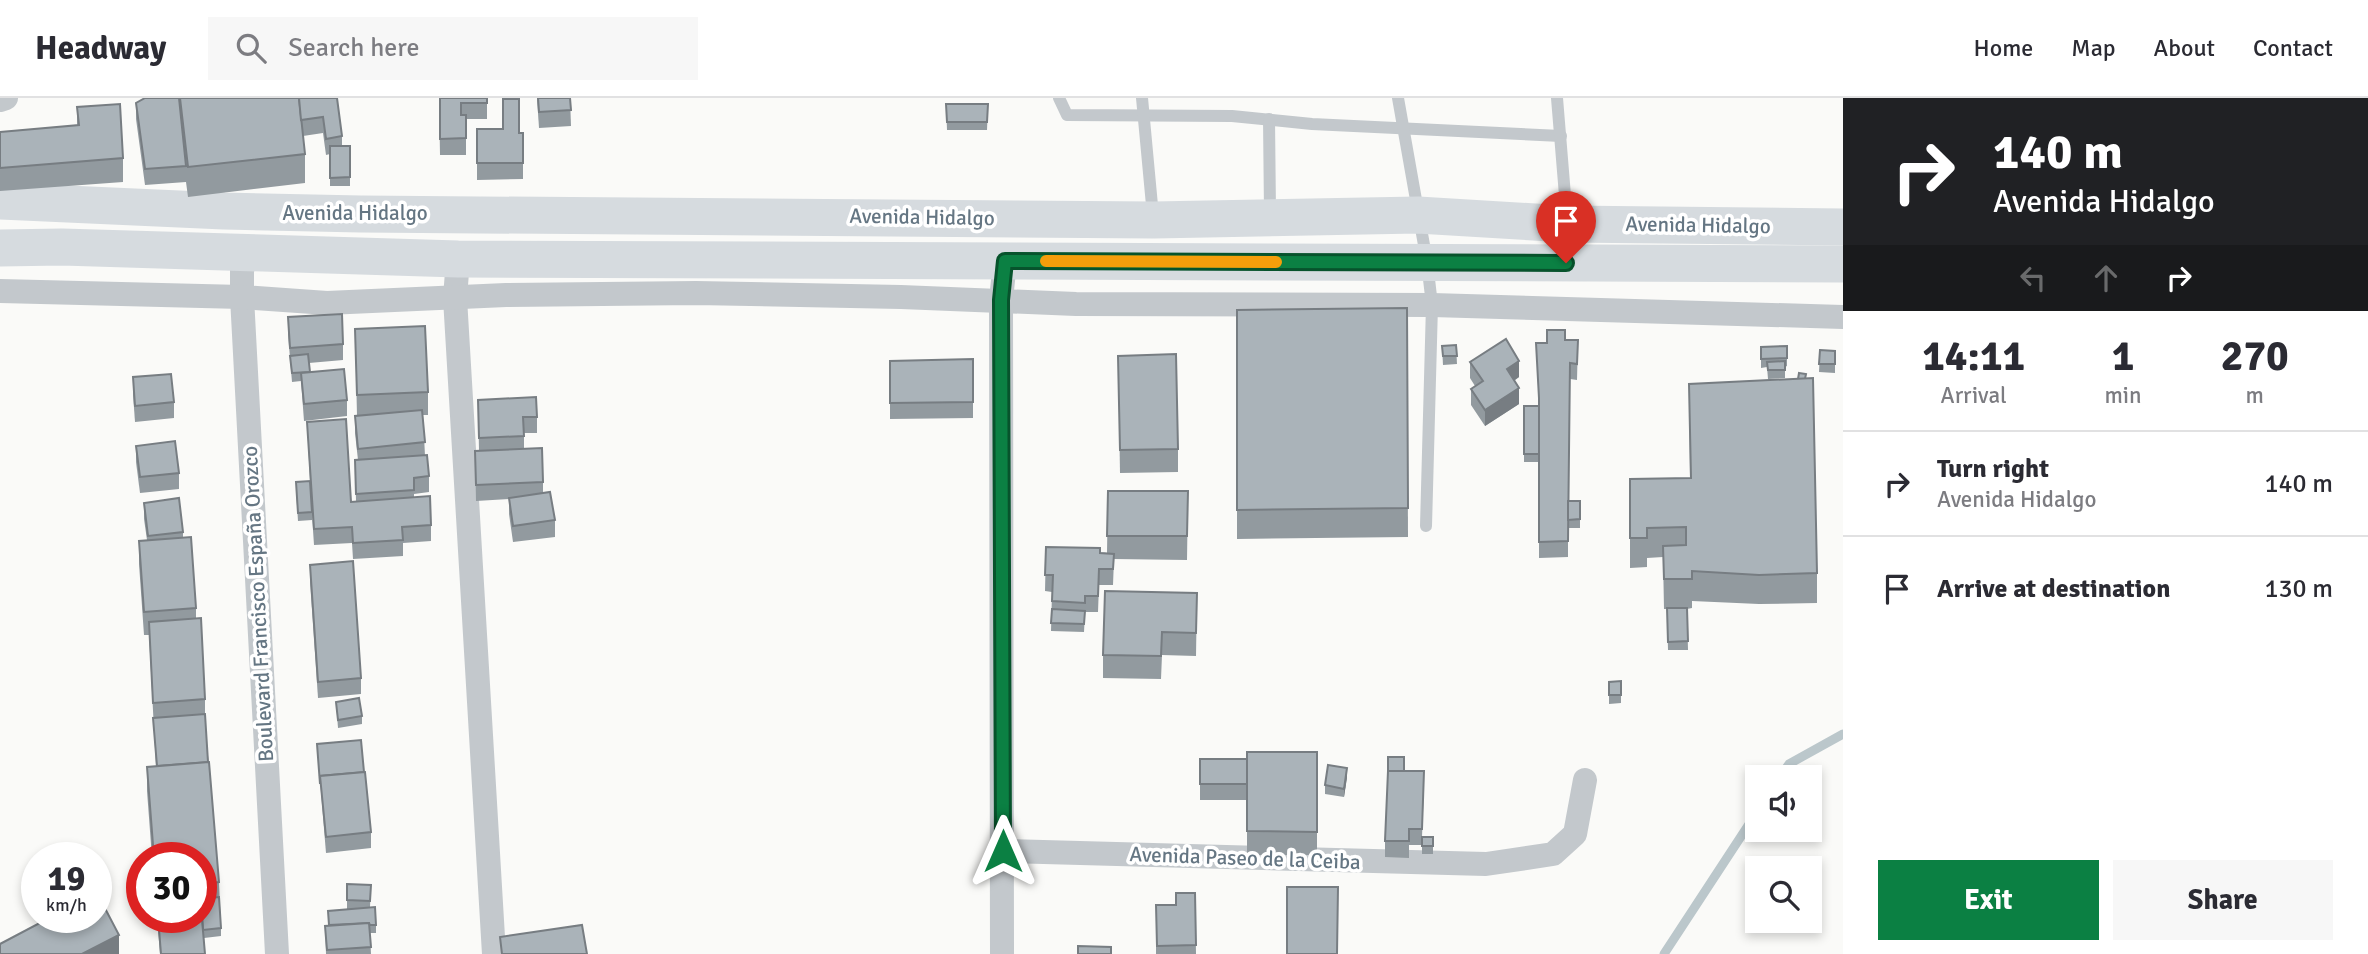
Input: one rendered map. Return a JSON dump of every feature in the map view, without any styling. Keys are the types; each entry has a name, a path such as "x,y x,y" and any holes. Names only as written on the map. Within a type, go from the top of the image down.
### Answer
{"main road":[{"name":"Avenida Hidalgo","path":"0,201 348,214 1154,220 1418,215 1567,224 1843,227"},
{"name":"Avenida Hidalgo","path":"0,248 62,247 458,259 1843,264"}],"street":[{"path":"0,100 6,98"},
{"name":"Boulevard Francisco España Orozco","path":"243,254 242,298 277,954"},
{"path":"458,259 455,298 494,954"},
{"path":"1002,954 1001,300 1005,261"},
{"path":"0,291 327,303 506,295 696,293 1076,304 1432,305 1843,317"},
{"name":"Avenida Paseo de la Ceiba","path":"1003,851 1486,864 1553,854 1575,834 1585,780"}],"lane":[{"path":"1059,98 1067,115 1232,116 1403,129 1561,136"},
{"path":"1142,98 1154,220"},
{"path":"1398,98 1432,305 1426,526"},
{"path":"1557,98 1567,224"},
{"path":"1269,119 1270,218"}],"building":[{"path":"145,98 179,98 186,166 145,169 136,103"},
{"path":"180,98 299,98 305,154 188,167"},
{"path":"299,98 337,98 342,136 326,139 323,117 301,120"},
{"path":"440,98 487,98 487,103 461,103 461,115 466,115 466,138 440,139"},
{"path":"538,98 570,98 571,110 539,112"},
{"path":"503,99 519,99 519,133 523,133 523,163 477,163 477,129 503,129"},
{"path":"120,104 123,158 0,168 0,132 79,125 77,107"},
{"path":"946,104 988,104 987,122 947,122"},
{"path":"330,146 350,146 350,177 330,178"},
{"path":"1407,308 1408,508 1237,510 1237,310"},
{"path":"342,314 343,344 290,348 288,317"},
{"path":"425,326 428,392 357,395 355,329"},
{"path":"1547,330 1565,330 1565,340 1578,340 1577,364 1570,363 1568,541 1539,542 1539,398 1536,343 1547,343"},
{"path":"1506,339 1519,361 1507,369 1519,388 1485,410 1471,389 1483,381 1470,362"},
{"path":"1456,345 1457,356 1443,356 1442,346"},
{"path":"1787,346 1787,358 1761,359 1761,347"},
{"path":"1820,350 1835,351 1835,364 1819,364"},
{"path":"308,354 310,372 292,373 290,356"},
{"path":"1176,354 1178,449 1120,450 1118,356"},
{"path":"973,359 973,402 890,403 890,361"},
{"path":"1785,361 1785,370 1768,370 1767,362"},
{"path":"344,369 347,400 304,404 301,373"},
{"path":"1799,373 1806,374 1805,379 1798,379"},
{"path":"171,374 174,402 135,406 133,377"},
{"path":"1813,378 1817,573 1759,575 1692,571 1692,579 1664,579 1663,546 1686,545 1686,527 1647,528 1647,538 1630,538 1630,479 1691,478 1689,384"},
{"path":"536,397 537,417 523,417 524,436 479,438 478,400"},
{"path":"1524,406 1539,406 1539,454 1524,454"},
{"path":"422,410 425,442 358,449 355,416"},
{"path":"346,419 351,502 430,496 431,525 402,527 403,540 353,543 352,527 314,529 307,422"},
{"path":"175,441 179,473 140,477 136,446"},
{"path":"542,448 543,482 476,485 475,451"},
{"path":"427,455 429,476 414,478 414,490 356,494 355,460"},
{"path":"310,481 312,512 298,513 296,482"},
{"path":"1108,491 1188,491 1187,536 1107,536"},
{"path":"550,492 555,520 513,526 509,498"},
{"path":"179,498 183,532 148,536 144,503"},
{"path":"1568,501 1580,501 1580,519 1568,520"},
{"path":"191,537 196,608 144,612 139,541"},
{"path":"1046,547 1100,548 1100,553 1114,554 1113,569 1099,569 1098,596 1085,596 1085,603 1052,601 1053,575 1045,575"},
{"path":"353,561 361,678 318,682 310,565"},
{"path":"1105,591 1197,593 1196,633 1162,632 1161,656 1103,655"},
{"path":"1667,608 1687,608 1688,641 1668,642"},
{"path":"1052,609 1085,611 1084,624 1051,623"},
{"path":"201,618 205,699 153,703 149,622"},
{"path":"1621,681 1621,695 1609,695 1609,682"},
{"path":"359,698 362,716 338,720 336,702"},
{"path":"205,714 208,762 157,766 153,718"},
{"path":"361,740 364,772 320,776 320,784 317,744"},
{"path":"1247,752 1317,752 1317,832 1247,831"},
{"path":"1388,757 1404,757 1404,771 1388,771"},
{"path":"1200,759 1247,759 1247,784 1200,784"},
{"path":"209,762 216,842 153,842 147,767"},
{"path":"1328,765 1347,768 1344,789 1325,785"},
{"path":"1388,771 1424,771 1422,829 1409,829 1409,841 1385,841"},
{"path":"365,772 371,832 326,837 320,776"},
{"path":"1422,837 1433,837 1433,846 1422,846"},
{"path":"347,884 371,885 370,901 347,900"},
{"path":"1287,887 1338,887 1337,954 1287,954"},
{"path":"1176,893 1195,893 1196,945 1157,946 1156,905 1176,905"},
{"path":"217,897 221,928 217,928"},
{"path":"375,907 376,925 329,925 328,911"},
{"path":"112,922 119,935 82,954 0,954 0,944 21,933 112,933"},
{"path":"369,923 371,947 327,950 325,926"},
{"path":"582,925 587,954 502,954 500,937"},
{"path":"159,933 203,933 205,954 161,954"},
{"path":"1078,946 1111,947 1111,954 1078,954"}],"waterway":[{"path":"1788,765 1843,734"},
{"path":"1664,954 1745,830"}],"slow traffic":[{"path":"1046,261 1276,262"}],"route":[{"path":"1003,851 1001,300 1005,261 1566,263"}]}
